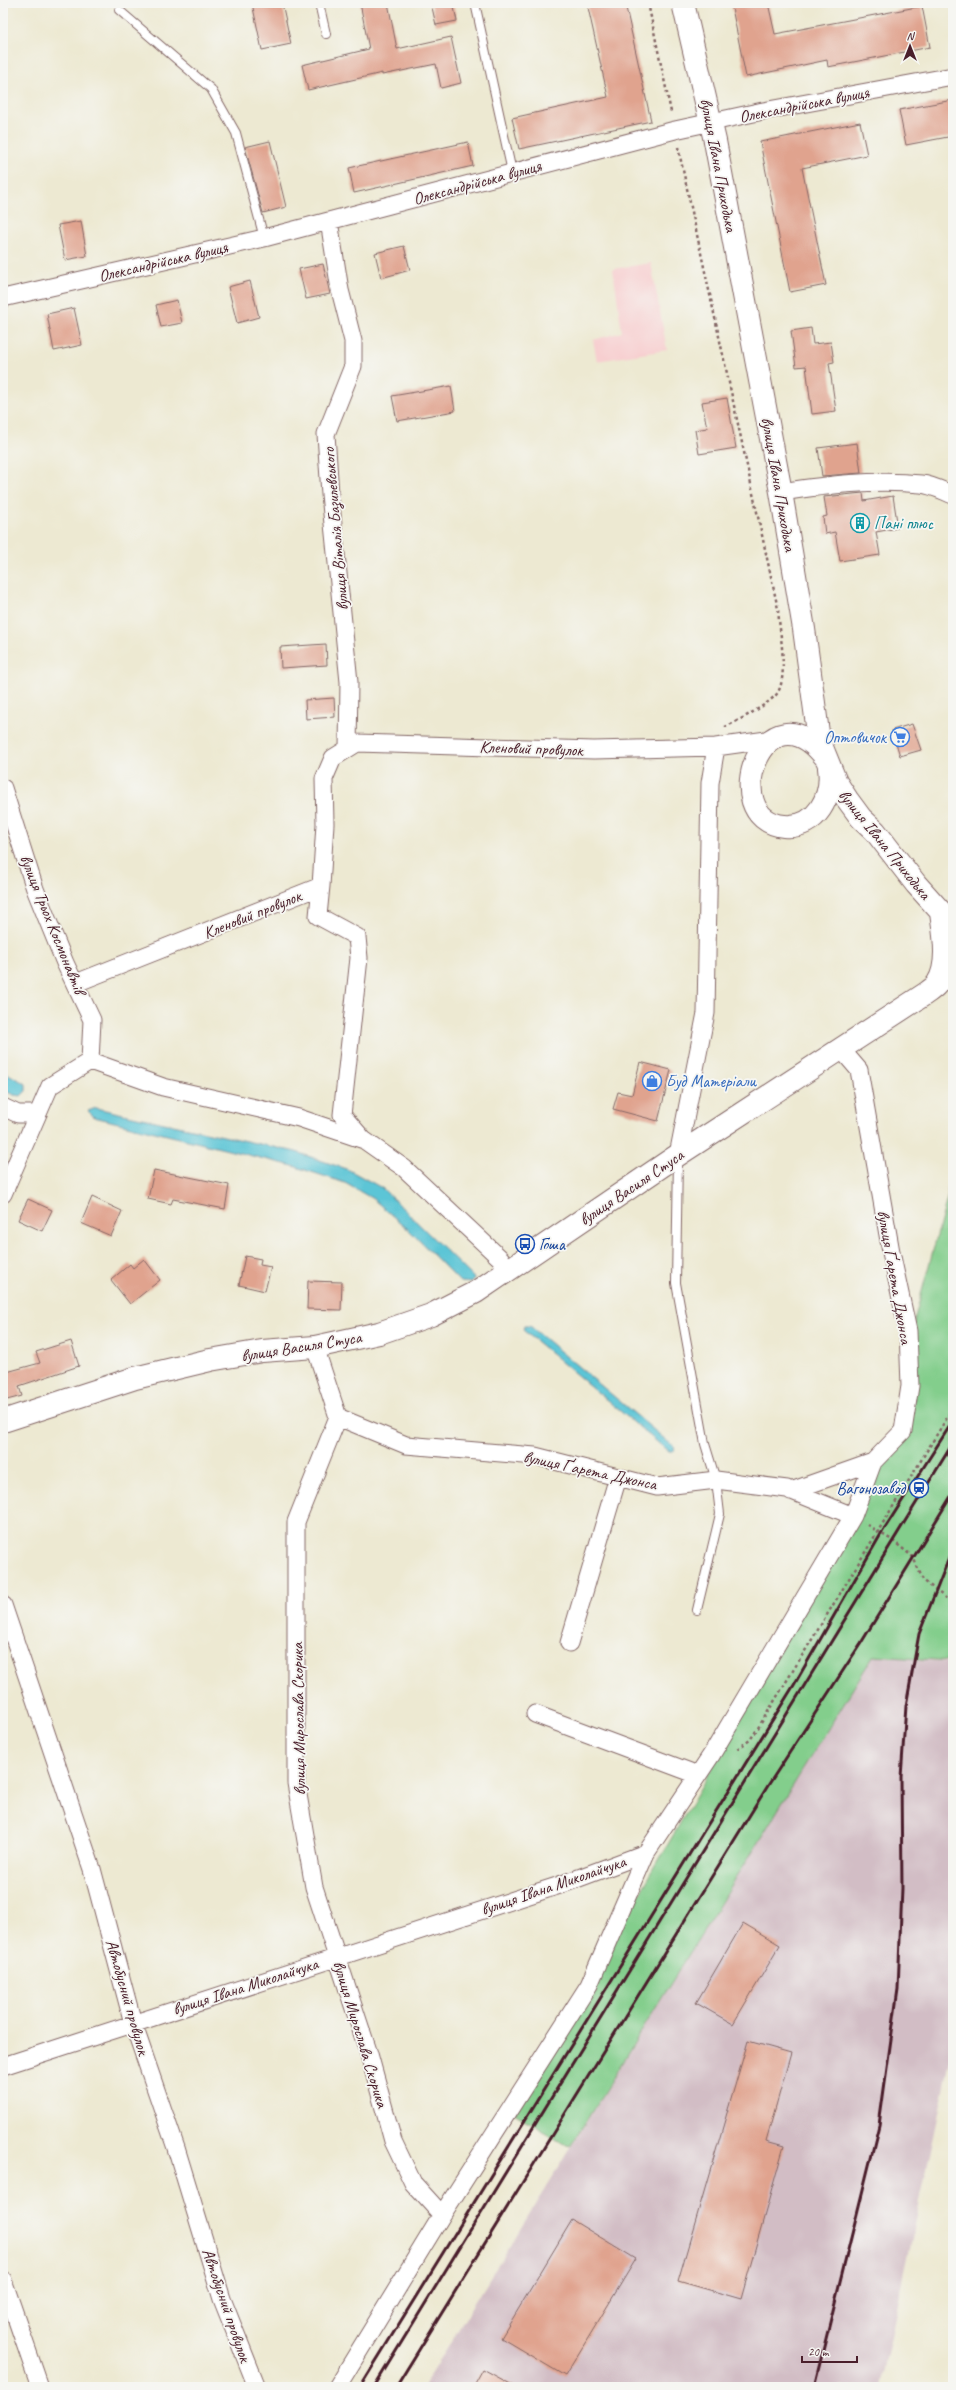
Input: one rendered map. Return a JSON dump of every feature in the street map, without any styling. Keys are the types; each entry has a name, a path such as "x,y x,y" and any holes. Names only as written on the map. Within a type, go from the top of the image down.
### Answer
{"main road":[{"name":"вулиця Івана Приходька","path":"683,3 710,122 781,492 804,629 819,740 836,782 861,818 875,831 916,884 949,914"},
{"path":"778,737 792,735 806,740 817,748 828,763 830,789 823,805 816,814 798,825 778,825 763,815 756,806 751,791 751,773 758,754 778,737 796,723 800,716 810,679"},
{"path":"816,814 841,810 861,818"},
{"name":"вулиця Василя Стуса","path":"3,1421 135,1378 210,1360 262,1352 315,1347 379,1333 430,1315 476,1292 678,1155 926,994 937,984 943,971 944,933 949,914"}],"street":[{"name":"Олександрійська вулиця","path":"3,298 264,238 675,130 953,76"},
{"name":"вулиця Віталія Базилевського","path":"329,221 340,290 353,341 353,366 326,434 330,494 349,682 348,748"},
{"path":"781,492 829,485 877,483 922,484 953,495"},
{"name":"Кленовий провулок","path":"76,983 321,886 325,824 324,779 333,758 357,742 594,750 716,746 778,737"},
{"path":"678,1155 706,1013 710,783 716,746"},
{"name":"вулиця Трьох Космонавтів","path":"3,788 35,889 92,1020 90,1061"},
{"path":"321,886 318,916 357,937 359,958 342,1115 364,1140 404,1168 496,1254 501,1259 506,1272"},
{"name":"вулиця Ґарета Джонса","path":"338,1417 406,1445 536,1456 656,1487 716,1480 792,1491 853,1516 873,1462 903,1431 910,1386 908,1331 891,1252 859,1070 841,1049"},
{"path":"3,1194 36,1114 50,1086 90,1061 163,1086 299,1118 364,1140"},
{"path":"3,1107 18,1114 36,1114"},
{"path":"315,1347 338,1417"},
{"name":"вулиця Мирослава Скорика","path":"338,1417 296,1522 296,1783 314,1887 369,2054 393,2142 413,2182 442,2215"},
{"path":"792,1491 873,1462"},
{"path":"569,1643 618,1477"},
{"path":"337,2387 442,2215 589,1985 646,1853 698,1775 853,1516"},
{"name":"Автобусний провулок","path":"3,1605 92,1869 133,2023 176,2148 222,2299 257,2387"},
{"path":"535,1714 698,1775"},
{"name":"вулиця Івана Миколайчука","path":"3,2066 337,1956 560,1885 646,1853"},
{"path":"3,2280 40,2387"}],"lane":[{"path":"319,3 326,34"},
{"path":"475,3 512,172"},
{"path":"119,10 211,89 236,133 264,238"},
{"path":"678,1155 676,1284 705,1444 716,1480 720,1514 697,1610"}],"path":[{"path":"648,3 778,609 783,675 776,696 743,718 722,728"},
{"path":"732,1752 750,1740 953,1408"},
{"path":"853,1516 892,1540 913,1557 923,1580 953,1604"}],"shaded area":[{"path":"651,263 667,350 597,361 593,340 622,332 613,269"},
{"path":"873,1656 953,1662 953,2048 880,2387 423,2387"}],"green space":[{"path":"949,1105 953,1105 953,1661 873,1656 570,2147 514,2113 875,1483 880,1463 910,1433 915,1317 948,1195"}],"water":[{"path":"3,1071 26,1084 26,1091 21,1096 14,1095 3,1090"},
{"path":"96,1108 296,1152 349,1170 382,1188 474,1278 472,1283 460,1282 409,1230 373,1199 345,1183 293,1166 94,1117 88,1111"},
{"path":"524,1326 530,1326 673,1446 674,1451 668,1451 523,1330"}],"building":[{"path":"252,3 282,3 291,44 262,50"},
{"path":"360,3 388,3 397,49 451,37 461,83 441,88 436,64 382,75 382,73 308,90 302,65 369,49"},
{"path":"431,3 453,3 457,21 436,25"},
{"path":"587,3 625,3 651,121 519,149 512,118 608,97"},
{"path":"731,3 768,3 775,34 922,6 930,47 828,67 827,60 746,77"},
{"path":"953,100 953,136 906,145 899,110"},
{"path":"860,122 867,155 802,168 826,285 790,292 760,142"},
{"path":"270,141 286,207 263,213 245,147"},
{"path":"468,142 473,166 354,193 349,168"},
{"path":"81,221 87,256 65,260 58,225"},
{"path":"404,246 410,270 381,278 375,253"},
{"path":"323,264 330,294 306,299 299,269"},
{"path":"250,281 259,317 237,323 228,287"},
{"path":"177,300 182,323 161,327 156,305"},
{"path":"74,308 82,345 54,351 47,314"},
{"path":"811,328 813,344 831,342 834,362 829,363 836,411 812,414 806,366 796,367 791,331"},
{"path":"451,386 455,411 397,421 392,396"},
{"path":"727,398 736,448 699,454 695,430 707,428 702,402"},
{"path":"857,443 861,473 822,476 818,448"},
{"name":"Пані плюс","path":"863,493 864,501 893,496 898,528 876,532 880,555 840,561 835,532 825,534 823,517 827,516 824,497"},
{"path":"326,644 327,665 281,668 280,647"},
{"path":"334,698 335,717 306,719 305,700"},
{"name":"Оптовичок","path":"912,724 921,750 900,756 892,730"},
{"name":"Буд Матерiали","path":"640,1062 671,1070 658,1121 613,1109 618,1092 632,1095"},
{"path":"154,1170 229,1185 225,1209 173,1199 171,1204 148,1199"},
{"path":"92,1197 122,1211 111,1236 81,1223"},
{"path":"28,1199 52,1210 42,1231 18,1220"},
{"path":"245,1256 261,1259 260,1265 271,1267 265,1291 239,1285"},
{"path":"144,1259 160,1280 130,1304 111,1280 130,1264 133,1268"},
{"path":"308,1281 342,1282 341,1310 307,1309"},
{"path":"71,1341 79,1366 19,1386 22,1396 3,1401 3,1373 40,1363 36,1352"},
{"path":"743,1923 780,1945 733,2024 696,2003"},
{"path":"748,2041 791,2053 766,2141 784,2146 741,2299 678,2281"},
{"path":"572,2220 636,2259 565,2376 501,2338"},
{"path":"483,2369 516,2387 473,2387"}],"railway":[{"path":"360,2387 794,1685 881,1534 953,1421"},
{"path":"374,2387 953,1443"},
{"path":"396,2387 769,1784 861,1643 953,1493"},
{"path":"814,2387 879,2125 898,1989 902,1888 901,1777 906,1706 919,1634 949,1558"}],"place":[{"name":"Пані плюс","path":"860,523"},
{"name":"Оптовичок","path":"900,737"},
{"name":"Буд Матерiали","path":"652,1081"},
{"name":"Гоша","path":"525,1244"},
{"name":"Вагонозавод","path":"919,1488"}]}
